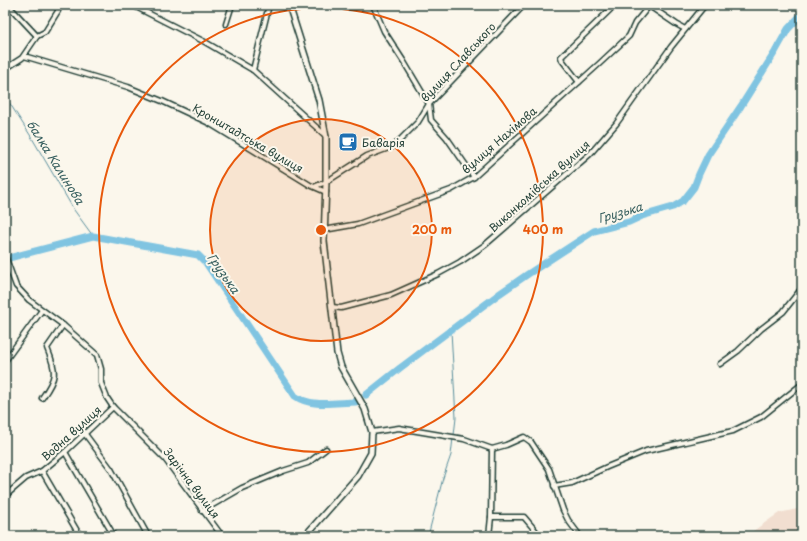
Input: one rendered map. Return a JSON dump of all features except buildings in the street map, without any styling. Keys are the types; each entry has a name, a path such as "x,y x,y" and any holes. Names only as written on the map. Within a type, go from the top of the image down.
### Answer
{"main road":[{"path":"290,7 319,100 326,137 324,230 325,255 337,353 341,367 365,409 372,432 371,454 358,476 305,536"}],"street":[{"path":"8,5 37,36"},
{"path":"5,68 23,57 37,36 45,32 58,11 58,5"},
{"path":"132,5 205,42 253,70 326,137"},
{"path":"226,24 232,5"},
{"path":"253,70 270,5"},
{"path":"290,7 301,5"},
{"path":"373,5 384,31 429,104 431,120 447,138 474,177"},
{"name":"вулиця Славського","path":"316,186 326,182 367,156 394,146 418,122 429,104 524,5"},
{"path":"579,82 561,57 615,5"},
{"path":"649,5 685,29"},
{"name":"вулиця Нахімова","path":"324,230 358,224 451,190 474,177 629,36 635,23 649,5"},
{"name":"Виконкомівська вулиця","path":"332,307 341,308 390,295 438,274 485,245 590,154 620,118 704,5"},
{"name":"Кронштадтська вулиця","path":"23,57 128,87 162,101 209,123 310,185 316,186 326,192"},
{"name":"Водна вулиця","path":"5,496 26,478 42,472 113,407 107,398 101,383 101,368 97,355 63,325 29,300 16,286 6,258"},
{"path":"720,364 738,351 760,329 783,312 802,288"},
{"path":"5,361 42,310"},
{"path":"42,398 50,384 55,370 47,348 63,325"},
{"path":"554,486 572,484 607,467 646,451 733,431 761,417 802,384"},
{"name":"Зарічна вулиця","path":"113,407 165,459 202,511 222,536"},
{"path":"372,432 399,428 464,439 492,449 524,437 531,442 549,469 554,486 568,520 580,536"},
{"path":"85,434 110,469 148,536"},
{"path":"202,511 242,488 283,471 308,463 326,449"},
{"path":"489,536 491,517 492,449"},
{"path":"65,452 114,536"},
{"path":"42,472 80,536"},
{"path":"491,517 524,517 540,536"}],"shaded area":[{"path":"802,508 802,536 746,536 779,513"}],"waterway":[{"name":"Грузька","path":"366,395 499,294 594,231 629,222 642,216 673,207 683,201 694,187 708,155 741,106 788,29 802,14"},
{"name":"балка Калинова","path":"5,96 32,138 74,210 93,236"},
{"name":"Грузька","path":"5,259 93,236 198,255 206,263 295,396 301,400 316,403 356,402"},
{"path":"451,331 456,418 454,435"},
{"path":"428,536 443,478 451,455 453,438"}],"place":[{"name":"Баварія","path":"348,142"}]}
